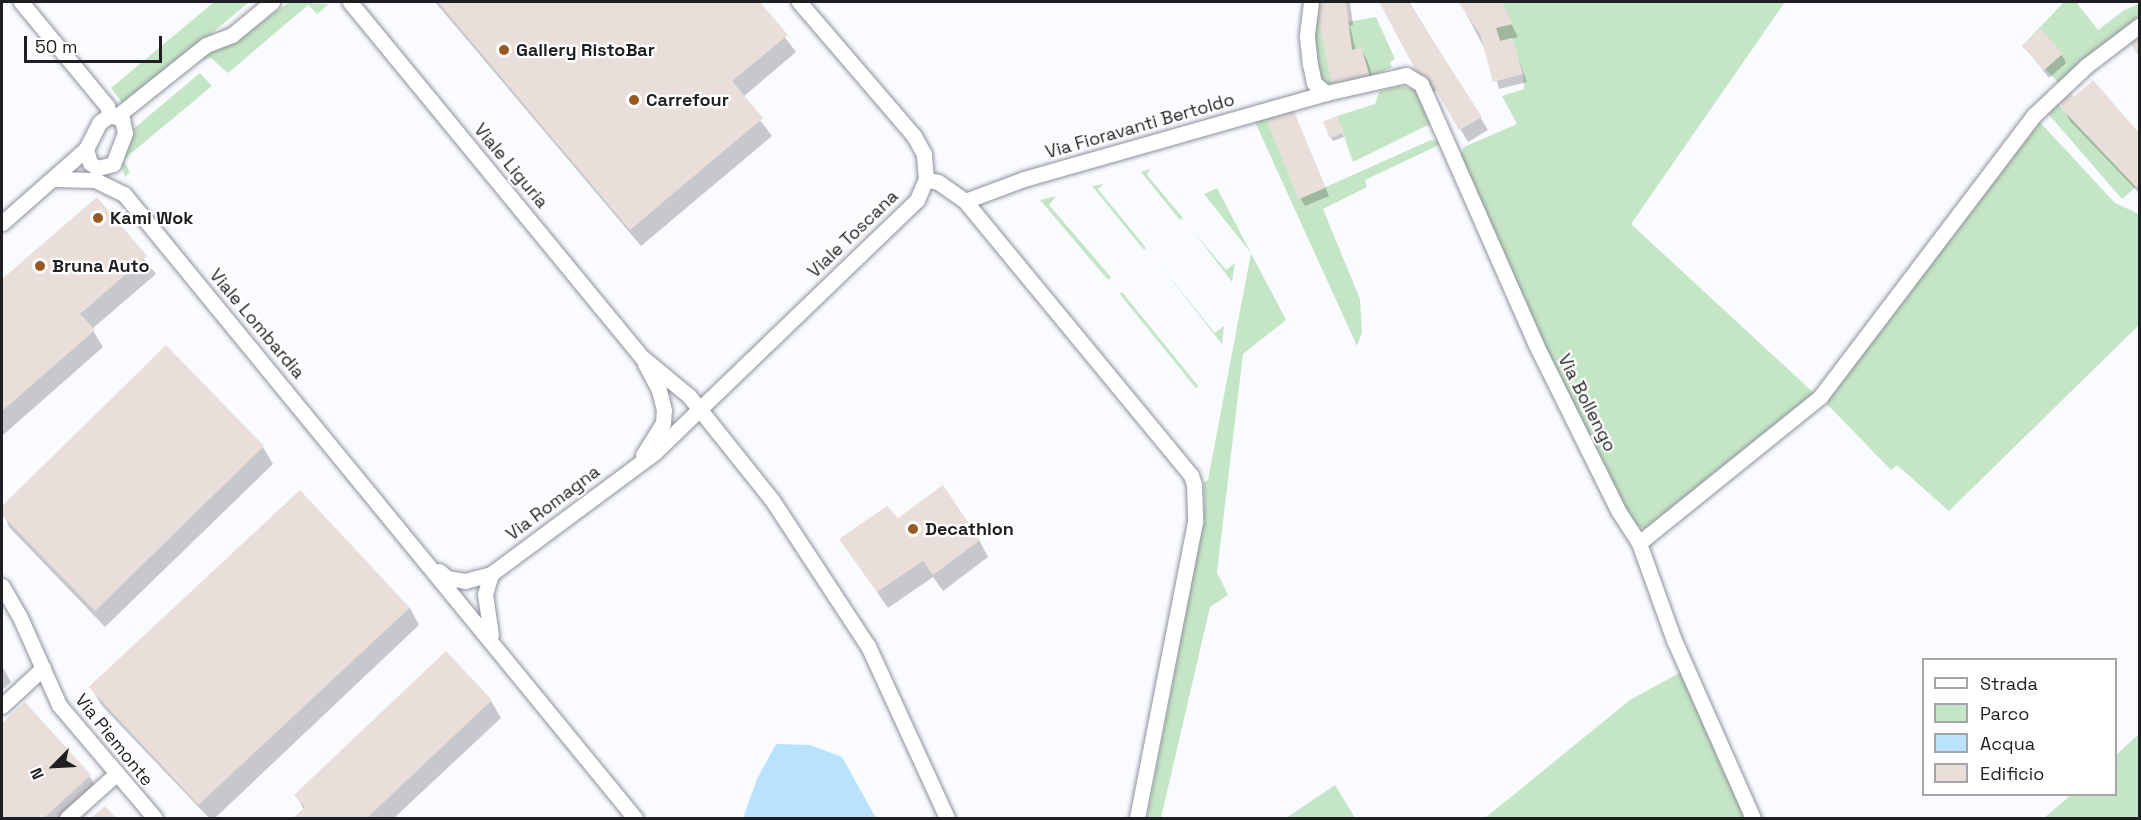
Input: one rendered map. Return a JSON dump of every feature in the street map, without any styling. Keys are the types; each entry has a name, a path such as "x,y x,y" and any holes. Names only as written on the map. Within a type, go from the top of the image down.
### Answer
{"street":[{"path":"2,223 54,179 91,160 112,164 125,133 124,123 114,116 21,2"},
{"path":"91,160 100,122 114,116 206,45 232,36 272,2"},
{"name":"Viale Liguria","path":"350,2 642,357"},
{"path":"799,2 914,136 924,154 926,179 938,182 965,201 1191,475 1194,485 1195,522 1137,819"},
{"path":"1311,2 1307,37 1314,83 1333,93"},
{"path":"1639,543 1820,397 2033,116 2086,66 2139,25"},
{"name":"Via Bollengo","path":"1333,93 1406,75 1421,84 1536,345 1619,512 1639,543 1674,640 1753,819"},
{"name":"Via Fioravanti Bertoldo","path":"965,201 1024,179 1333,93"},
{"path":"91,160 109,184"},
{"name":"Viale Lombardia","path":"54,179 72,177 109,184 124,194 432,566 635,819"},
{"name":"Viale Toscana","path":"638,462 672,438 735,372 904,215 917,200 926,179"},
{"path":"642,357 700,411 772,500 849,614 868,646 947,819"},
{"path":"638,462 663,423 664,410 642,357"},
{"name":"Via Romagna","path":"491,574 638,462"},
{"path":"432,566 447,578 465,581 491,574"},
{"path":"491,574 485,594 485,618 493,642"},
{"name":"Via Piemonte","path":"2,586 59,705 115,775 155,819"},
{"path":"2,706 43,668"},
{"path":"67,819 115,775"}],"green space":[{"path":"214,2 249,2 125,106 111,88"},
{"path":"289,2 329,4 317,14 308,5 228,73 211,58 196,61 216,47 236,42"},
{"path":"1501,2 1785,2 1631,224 1815,394 1647,529 1634,525 1572,406 1523,307 1460,156 1464,147 1517,124 1502,96 1524,89 1523,74 1512,38 1500,41 1496,28 1512,24"},
{"path":"2064,2 2076,2 2098,30 2124,10 2139,4 2139,20 2059,83 2022,46"},
{"path":"1315,12 1320,22 1332,85 1320,79 1315,68"},
{"path":"1376,17 1395,59 1390,62 1392,67 1370,77 1361,48 1352,50 1347,22"},
{"path":"200,73 212,86 123,160 130,172 125,177 121,162 132,130"},
{"path":"1399,86 1418,90 1432,120 1430,124 1353,162 1337,116 1375,104 1379,92"},
{"path":"2056,98 2061,108 2136,187 2122,199 2044,109"},
{"path":"1272,114 1273,119 1268,122 1299,199 1431,140 1443,143 1365,180 1367,187 1323,209 1360,299 1362,332 1357,346 1255,122"},
{"path":"2037,119 2115,203 2139,214 2139,325 1949,511 1897,465 1891,470 1824,401"},
{"path":"1150,169 1147,175 1183,218 1180,220 1141,172"},
{"path":"1104,184 1098,189 1146,248 1144,250 1092,186"},
{"path":"1217,188 1251,253 1204,194"},
{"path":"1056,196 1049,205 1111,277 1108,280 1040,200"},
{"path":"1194,232 1226,270 1235,263 1232,282"},
{"path":"1251,253 1286,320 1243,354 1217,572 1228,595 1210,607 1161,818 1147,818 1204,518 1204,482 1208,480"},
{"path":"1158,263 1215,333 1224,326 1222,344"},
{"path":"1122,292 1198,386 1196,388 1120,294"},
{"path":"1683,671 1748,818 1485,818 1630,700"},
{"path":"2139,734 2139,818 2044,818 2070,796 2117,796 2117,754"},
{"path":"1335,785 1355,818 1286,818"}],"water":[{"path":"776,744 810,745 842,757 876,818 743,818 757,779"}],"building":[{"name":"Carrefour","path":"438,2 760,2 788,35 732,81 763,118 630,230"},
{"path":"1315,2 1346,2 1352,50 1361,47 1370,77 1332,85"},
{"path":"1379,2 1408,2 1482,117 1459,130 1429,78 1422,82"},
{"path":"1458,2 1501,2 1512,24 1496,28 1500,41 1512,38 1523,74 1493,82 1480,34"},
{"path":"2041,29 2063,54 2044,70 2022,45"},
{"path":"2140,32 2140,59 2129,40"},
{"path":"2093,80 2140,134 2140,184 2136,187 2061,108 2063,106 2056,98 2067,89 2074,97"},
{"path":"1292,106 1325,188 1299,199 1268,122 1273,119 1272,114"},
{"path":"1337,116 1344,133 1330,138 1323,122"},
{"path":"97,197 147,256 80,314 95,330 2,411 2,279"},
{"path":"166,345 264,446 95,611 2,515 2,506"},
{"name":"Decathlon","path":"943,485 980,540 933,575 923,561 877,592 839,539 887,506 898,518"},
{"path":"300,490 410,608 198,805 89,687"},
{"path":"446,651 492,700 367,818 293,818 305,807 294,795"},
{"path":"25,702 91,775 44,818 2,818 2,723"},
{"path":"105,806 116,818 91,818"}],"place":[{"name":"Gallery RistoBar","path":"504,50"},
{"name":"Carrefour","path":"634,100"},
{"name":"Kami Wok","path":"98,218"},
{"name":"Bruna Auto","path":"40,266"},
{"name":"Decathlon","path":"913,529"}]}
